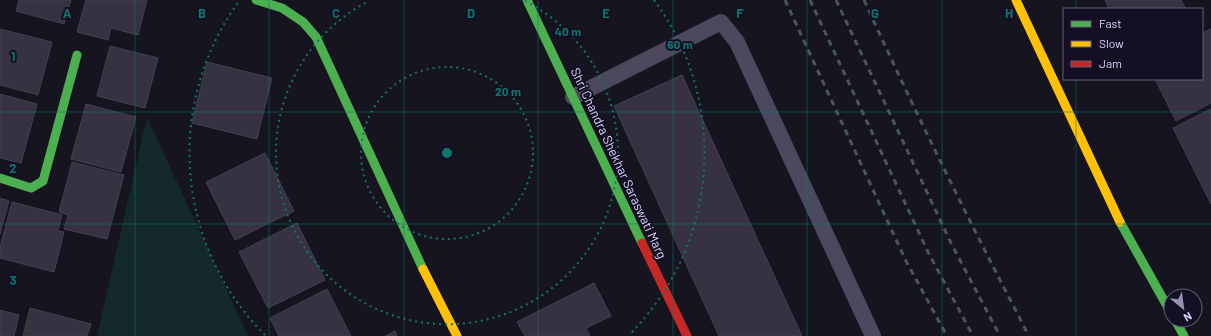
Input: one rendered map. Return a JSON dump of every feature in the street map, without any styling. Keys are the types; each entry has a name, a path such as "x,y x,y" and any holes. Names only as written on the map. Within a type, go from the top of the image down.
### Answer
{"street":[{"path":"256,0 282,8 303,22 316,37 423,269 457,336"},
{"name":"Shri Chandra Shekhar Saraswati Marg","path":"527,0 609,176 687,336"},
{"path":"1016,0 1119,220 1163,299"},
{"path":"0,178 31,188 43,181 77,55"}],"lane":[{"path":"573,96 721,22 737,42 873,336"}],"green space":[{"path":"147,117 248,336 97,336"}],"building":[{"path":"19,0 71,0 64,24 16,11"},
{"path":"86,0 147,0 138,35 111,28 108,40 77,32"},
{"path":"1105,0 1181,0 1185,8 1109,8"},
{"path":"0,29 52,42 38,95 0,85"},
{"path":"1211,29 1211,103 1176,121 1156,80 1203,80 1203,33"},
{"path":"110,46 158,58 145,108 97,96"},
{"path":"207,62 272,78 257,139 192,123"},
{"path":"682,75 802,336 719,336 614,106"},
{"path":"0,94 37,104 21,163 0,158"},
{"path":"86,104 136,117 121,172 71,159"},
{"path":"1211,109 1211,204 1173,128"},
{"path":"265,153 294,211 235,240 206,182"},
{"path":"72,162 124,175 107,239 64,229 68,215 59,212"},
{"path":"0,198 9,201 0,234"},
{"path":"12,202 62,215 58,231 64,232 54,272 0,258 0,247"},
{"path":"297,223 325,280 268,308 239,252"},
{"path":"594,283 611,316 586,328 590,336 525,336 517,322"},
{"path":"327,289 351,336 279,336 270,318"},
{"path":"30,308 91,324 87,336 23,336"},
{"path":"0,310 19,315 14,336 0,336"},
{"path":"395,331 397,336 385,336"}],"railway":[{"path":"785,0 906,261 947,336"},
{"path":"810,0 928,252 973,336"},
{"path":"836,0 951,243 1000,336"},
{"path":"864,0 944,169 1029,336"}],"traffic: fast":[{"path":"256,0 282,8 303,22 316,37 423,269"},
{"path":"527,0 642,243"},
{"path":"0,178 31,188 43,181 77,55"},
{"path":"1120,222 1163,299"},
{"path":"1180,328 1184,336"}],"traffic: slow":[{"path":"1016,0 1120,222"},
{"path":"423,269 457,336"}],"traffic: jam":[{"path":"642,243 687,336"}]}
